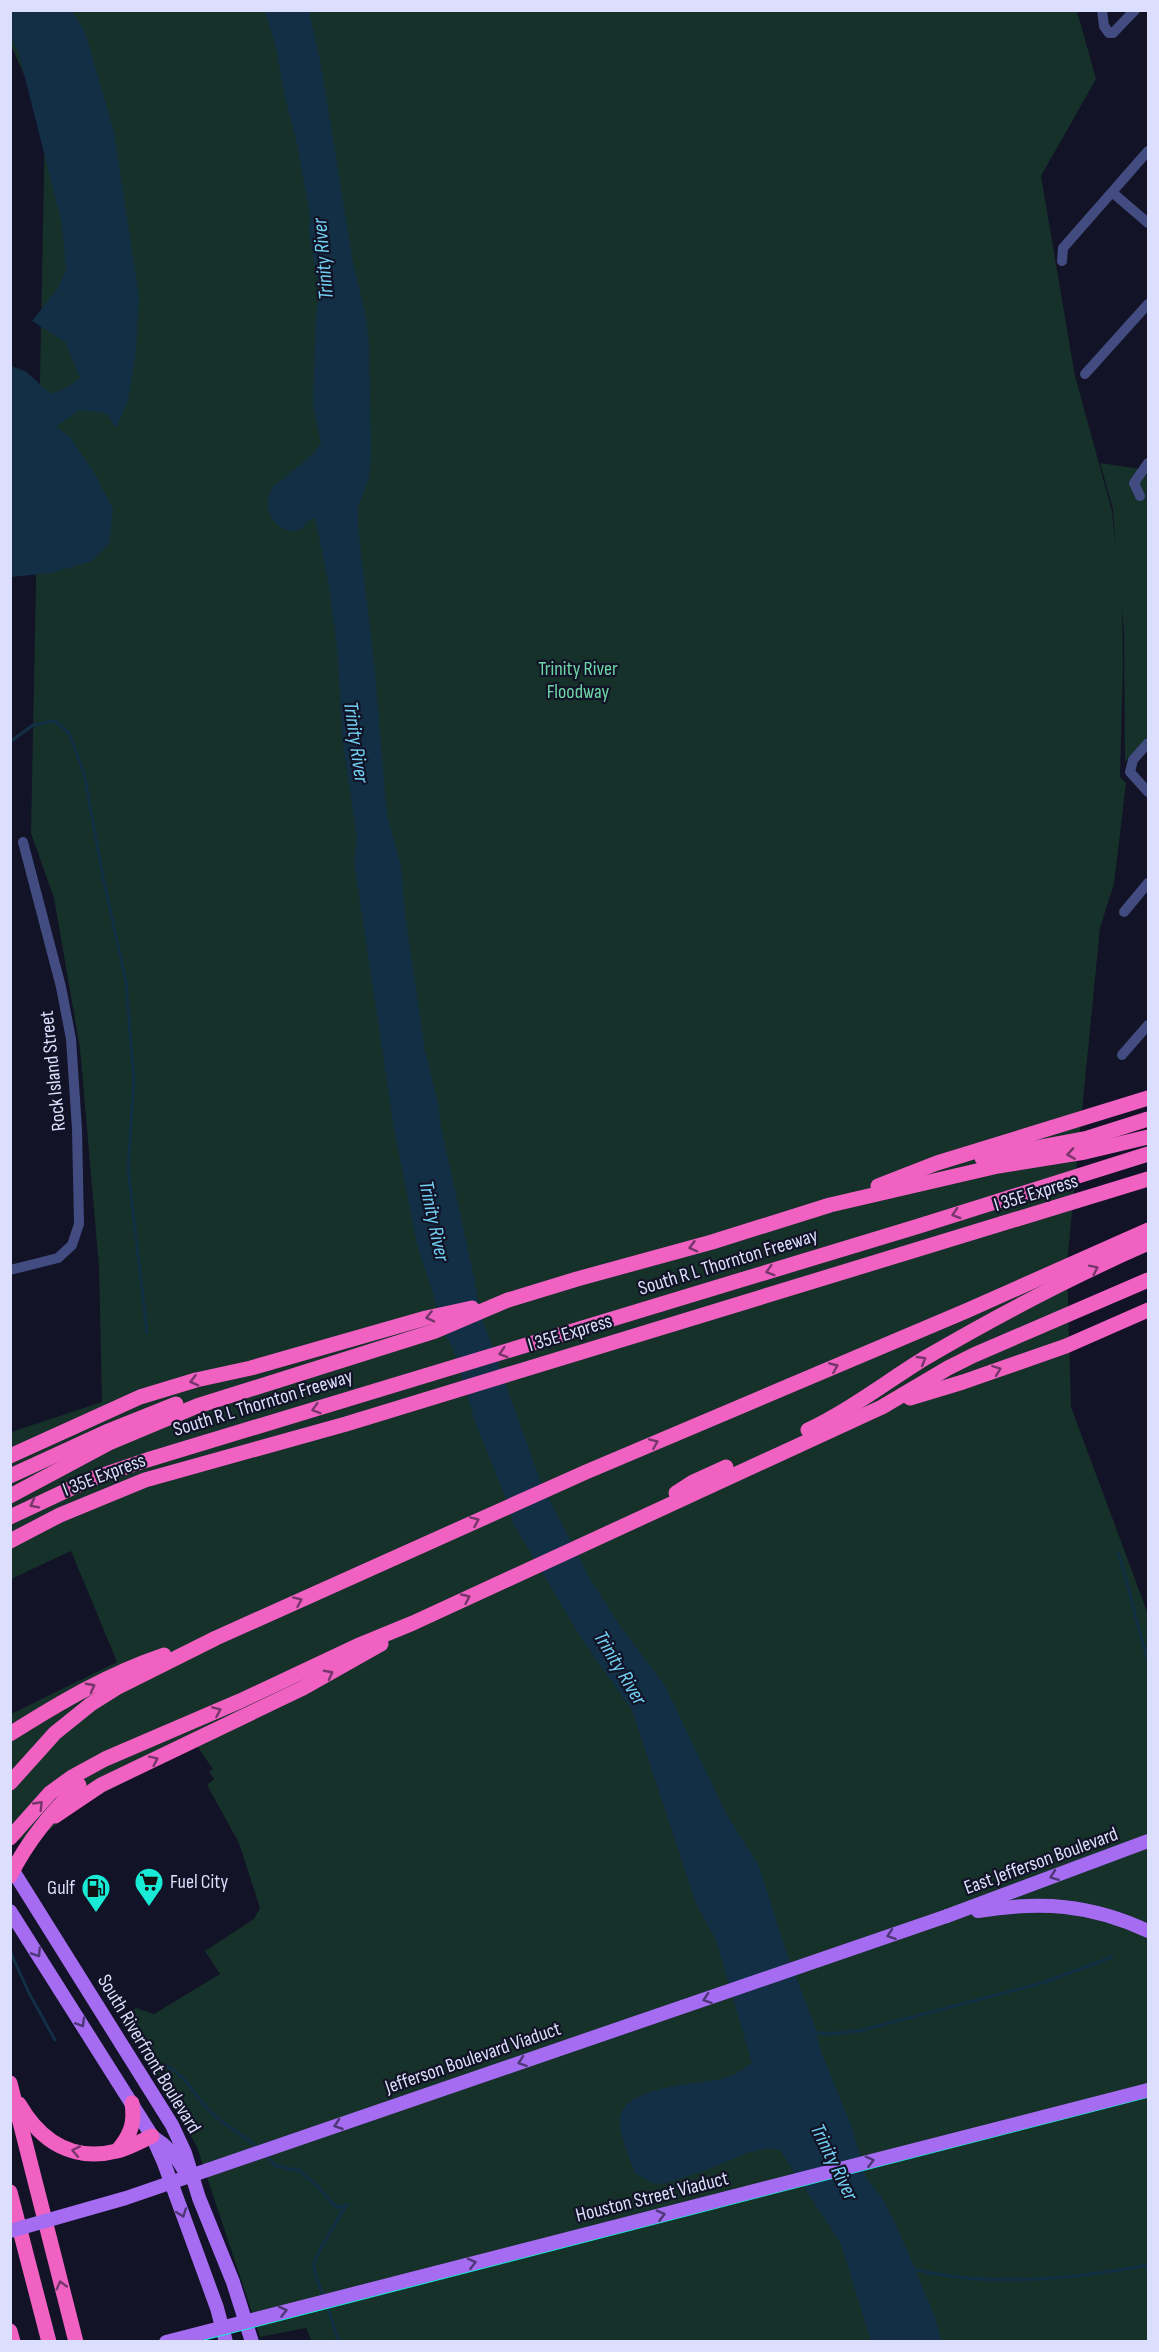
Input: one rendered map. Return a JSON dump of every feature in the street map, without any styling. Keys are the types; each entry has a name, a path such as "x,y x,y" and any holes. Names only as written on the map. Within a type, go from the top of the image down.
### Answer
{"highway":[{"path":"830,1205 937,1163 1146,1099"},
{"path":"895,1179 923,1175 1005,1153 1088,1138 1149,1119"},
{"path":"10,1456 140,1397 196,1380 251,1368 426,1318 508,1300 712,1242 830,1205 998,1166 1085,1152 1149,1137"},
{"name":"South R L Thornton Freeway","path":"10,1517 91,1479 147,1460 1149,1154"},
{"name":"I 35E Express","path":"10,1541 60,1515 146,1480 346,1424 1149,1179"},
{"path":"629,1523 693,1482 829,1419 928,1357 1138,1242 1149,1230"},
{"path":"10,1783 55,1733 92,1704 117,1688 216,1638 586,1472 955,1316 1138,1242"},
{"path":"10,1838 50,1793 72,1777 105,1759 413,1623 882,1407 974,1355 1149,1280"},
{"path":"10,1476 109,1437 188,1399 275,1374 340,1360 435,1330 508,1300"},
{"path":"882,1407 994,1372 1065,1346 1149,1310"},
{"path":"10,1496 109,1437"},
{"path":"10,1860 49,1821 87,1794 303,1688 360,1657 413,1623"},
{"path":"10,1734 60,1704 134,1665 216,1638"},
{"path":"14,1877 22,1853 47,1817 105,1759"},
{"path":"12,2089 27,2117 48,2140 67,2150 90,2154 118,2151 152,2136"},
{"path":"12,2089 76,2342"},
{"path":"118,2151 129,2136 135,2120 132,2103"},
{"path":"10,2192 49,2342"},
{"path":"10,2331 13,2342"}],"main road":[{"path":"1077,1868 1149,1831"},
{"name":"East Jefferson Boulevard","path":"947,1916 1149,1841"},
{"name":"South Riverfront Boulevard","path":"10,1866 14,1877 172,2125 185,2153 199,2198 221,2247 252,2342"},
{"path":"947,1916 1007,1907 1049,1905 1095,1911 1149,1932"},
{"name":"South Riverfront Boulevard","path":"10,1911 152,2136 217,2308 226,2342"},
{"name":"Jefferson Boulevard Viaduct","path":"10,2230 126,2198 947,1916"},
{"name":"Houston Street Viaduct","path":"166,2342 1149,2090"},
{"path":"152,2136 167,2145 178,2158 199,2198"},
{"path":"217,2308 239,2300"}],"street":[{"path":"1102,10 1104,26 1109,33 1117,31 1135,10"},
{"path":"1062,261 1063,248 1149,151"},
{"path":"1113,193 1149,223"},
{"path":"1085,374 1149,304"},
{"path":"1140,496 1134,483 1149,463"},
{"path":"1149,743 1133,760 1130,772 1149,792"},
{"name":"Rock Island Street","path":"10,1270 58,1258 72,1245 79,1224 74,1064 67,1012 23,842"},
{"path":"1124,912 1149,883"},
{"path":"1122,1055 1149,1025"}],"green space":[{"name":"Trinity River Floodway","path":"11,11 1077,11 1096,79 1041,176 1075,376 1112,511 1116,549 1113,509 1100,463 1148,470 1148,736 1125,762 1122,609 1120,777 1126,783 1114,884 1100,928 1067,1263 1071,1407 1148,1614 1148,2341 312,2342 306,2328 260,2337 197,2147 122,2015 136,2008 154,2014 220,1974 205,1951 254,1919 260,1908 239,1843 207,1785 214,1779 209,1772 213,1769 196,1745 81,1805 26,1849 11,1825 11,1714 117,1662 71,1551 11,1579 11,1432 102,1402 99,1267 80,1048 54,898 31,833 45,123 11,45"}],"water":[{"path":"11,10 72,11 85,32 114,132 139,297 136,353 128,401 116,428 106,413 79,410 56,427 69,436 95,474 113,509 109,544 92,561 51,573 11,577 11,366 25,371 51,394 68,387 80,378 65,342 32,321 58,288 66,270 62,224 19,54 11,35"},
{"name":"Trinity River","path":"265,11 309,11 321,65 353,262 366,317 369,345 371,454 369,478 358,507 358,527 374,661 387,815 401,866 405,914 425,1050 438,1103 480,1313 542,1485 589,1577 620,1626 664,1684 727,1815 759,1866 788,1957 815,2026 821,2052 852,2127 866,2178 881,2196 897,2227 935,2317 941,2341 871,2341 841,2244 780,2150 770,2148 746,2153 709,2169 667,2183 654,2184 635,2173 624,2143 620,2124 623,2111 632,2101 646,2093 663,2088 728,2077 752,2063 716,1940 697,1906 632,1710 581,1638 513,1523 507,1501 475,1422 454,1350 442,1330 432,1289 418,1249 394,1128 354,862 357,838 343,743 337,647 329,586 315,517 300,530 291,531 276,523 268,506 273,487 313,454 321,443 313,404 316,314 320,288 309,232 310,215 297,144 276,48"}],"waterway":[{"path":"10,742 33,725 55,721 69,733 84,773 103,877 126,982 134,1080 128,1167 147,1333"},
{"path":"1118,1553 1148,1659"},
{"path":"10,1951 29,1993 55,2040"},
{"path":"813,2032 828,2034 859,2031 1042,1983 1112,1957"},
{"path":"167,2066 181,2076 209,2111 258,2148"},
{"path":"265,2155 276,2166 300,2171 339,2208 347,2204"},
{"path":"324,2297 314,2265 346,2206"},
{"path":"912,2269 941,2275 1001,2280 1090,2274 1148,2265"},
{"path":"327,2306 339,2342"}],"tram line":[{"path":"196,2342 1148,2097"}],"place":[{"name":"Fuel City","path":"149,1908"},
{"name":"Gulf","path":"96,1914"}]}
